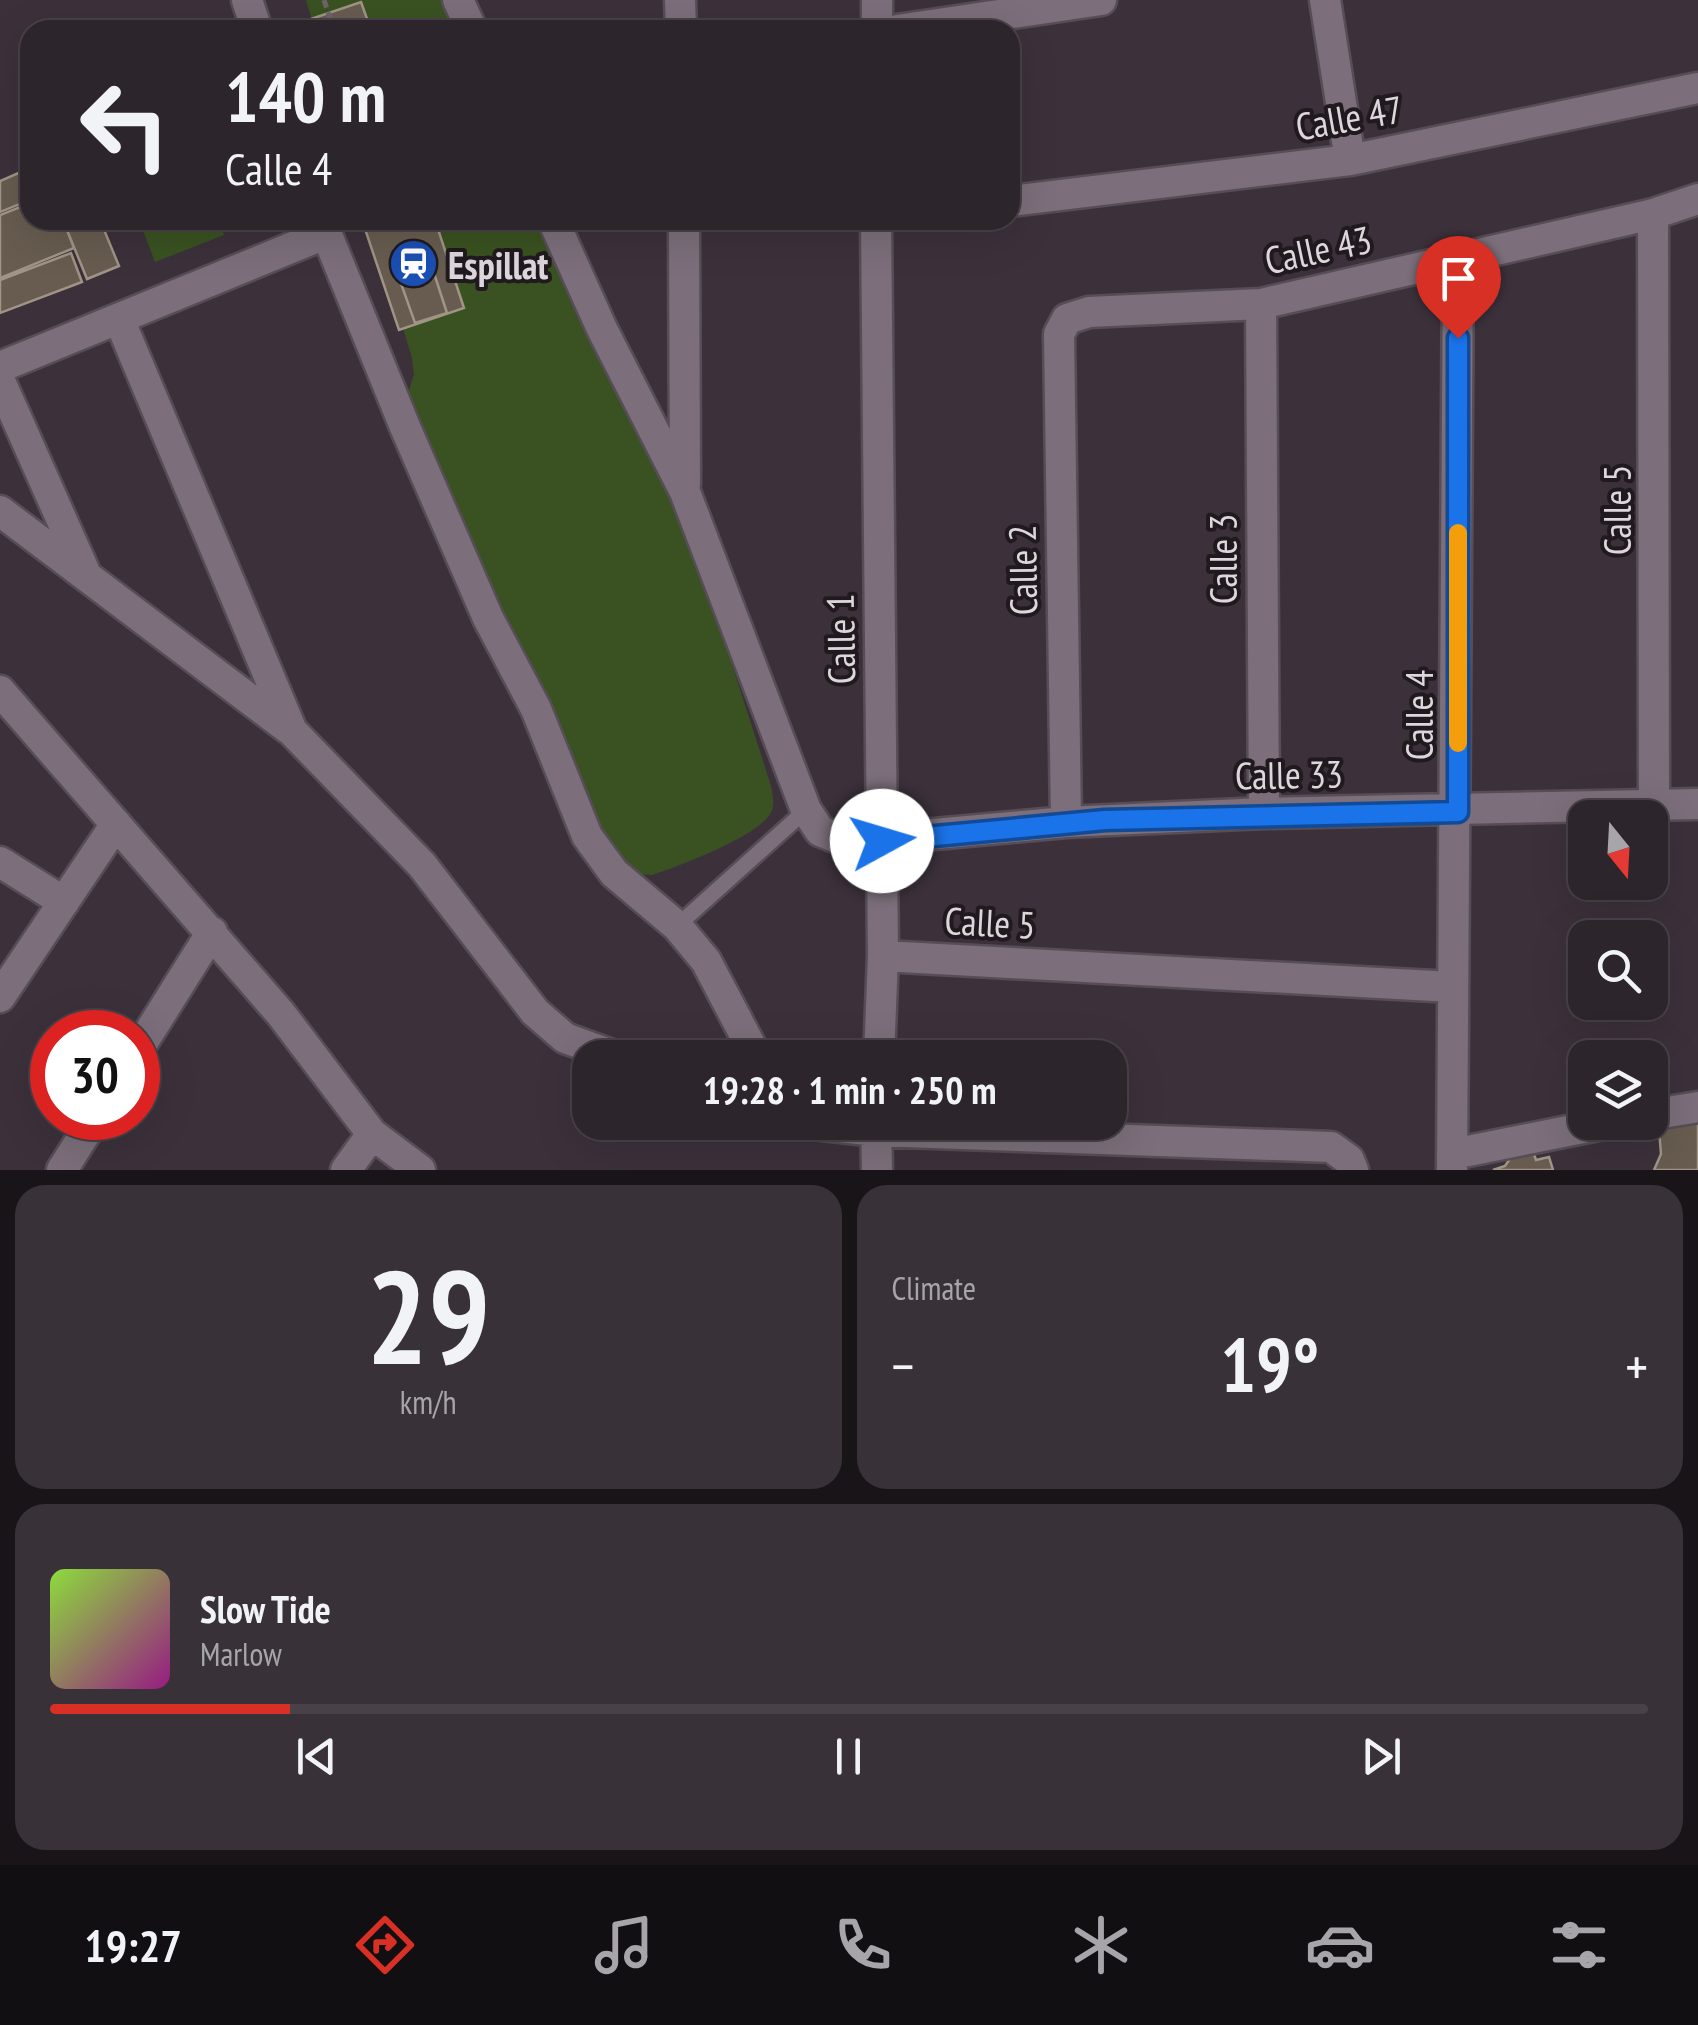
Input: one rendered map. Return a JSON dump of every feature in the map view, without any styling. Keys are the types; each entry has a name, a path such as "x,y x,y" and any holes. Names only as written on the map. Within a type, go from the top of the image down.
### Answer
{"street":[{"path":"965,20 1101,0"},
{"path":"1325,0 1350,160"},
{"name":"Calle 47","path":"1020,200 1350,160 1698,88"},
{"name":"Calle 43","path":"1067,318 1089,312 1261,304 1652,214 1698,198"},
{"name":"Calle 5","path":"1652,214 1654,800"},
{"path":"0,367 119,319 316,230"},
{"path":"324,230 488,618 536,709 587,836 614,873 677,926 706,961 748,1040"},
{"path":"557,230 602,330 685,492 806,810"},
{"path":"684,230 685,492"},
{"name":"Calle 1","path":"876,230 883,956 880,1040"},
{"name":"Calle 4","path":"1453,1162 1452,987 1458,812 1458,260"},
{"name":"Calle 3","path":"1261,304 1264,813"},
{"name":"Calle 2","path":"1066,822 1059,334 1067,318"},
{"path":"119,319 292,731"},
{"path":"0,381 85,572"},
{"path":"0,511 292,731 422,865 535,1012 572,1040"},
{"path":"0,692 282,1014 372,1134 420,1170"},
{"name":"Calle 33","path":"1668,805 1698,804"},
{"name":"Calle 33","path":"806,810 820,831 846,842 1066,822 1264,813 1568,808"},
{"path":"0,997 116,824"},
{"path":"0,862 64,902"},
{"path":"160,1015 212,932"},
{"name":"Calle 5","path":"883,956 1452,987"},
{"path":"1668,1112 1698,1106"},
{"path":"1453,1162 1568,1133"},
{"path":"346,1170 372,1134"},
{"path":"1127,1138 1331,1147 1342,1152 1353,1170"},
{"path":"62,1170 81,1140"},
{"path":"876,1140 877,1170"}],"lane":[{"path":"677,926 806,810"}],"green space":[{"path":"306,0 441,0 449,20 312,20"},
{"path":"143,230 222,230 224,235 155,262"},
{"path":"374,230 543,230 602,362 665,478 698,558 772,790 771,813 747,834 652,875 637,874 613,854 421,438 408,394 414,374"}],"building":[{"path":"361,2 367,20 308,20"},
{"path":"20,172 20,204 0,212 0,181"},
{"path":"20,207 20,230 67,230 74,248 0,278 0,215"},
{"path":"67,230 104,230 119,266 87,279"},
{"name":"Espillat","path":"365,230 438,230 464,308 399,330"},
{"path":"71,253 82,282 0,313 0,280"},
{"path":"431,264 447,313 415,323 398,275"},
{"path":"1698,1118 1698,1170 1654,1170 1661,1154 1660,1140 1668,1140 1672,1121"},
{"path":"1516,1150 1534,1154 1536,1160 1549,1157 1553,1170 1493,1170 1505,1166"}],"slow traffic":[{"path":"1458,533 1458,743"}],"place":[{"name":"Espillat","path":"413,264"}],"route":[{"path":"882,841 1105,820 1264,813 1458,812 1458,338"}]}
